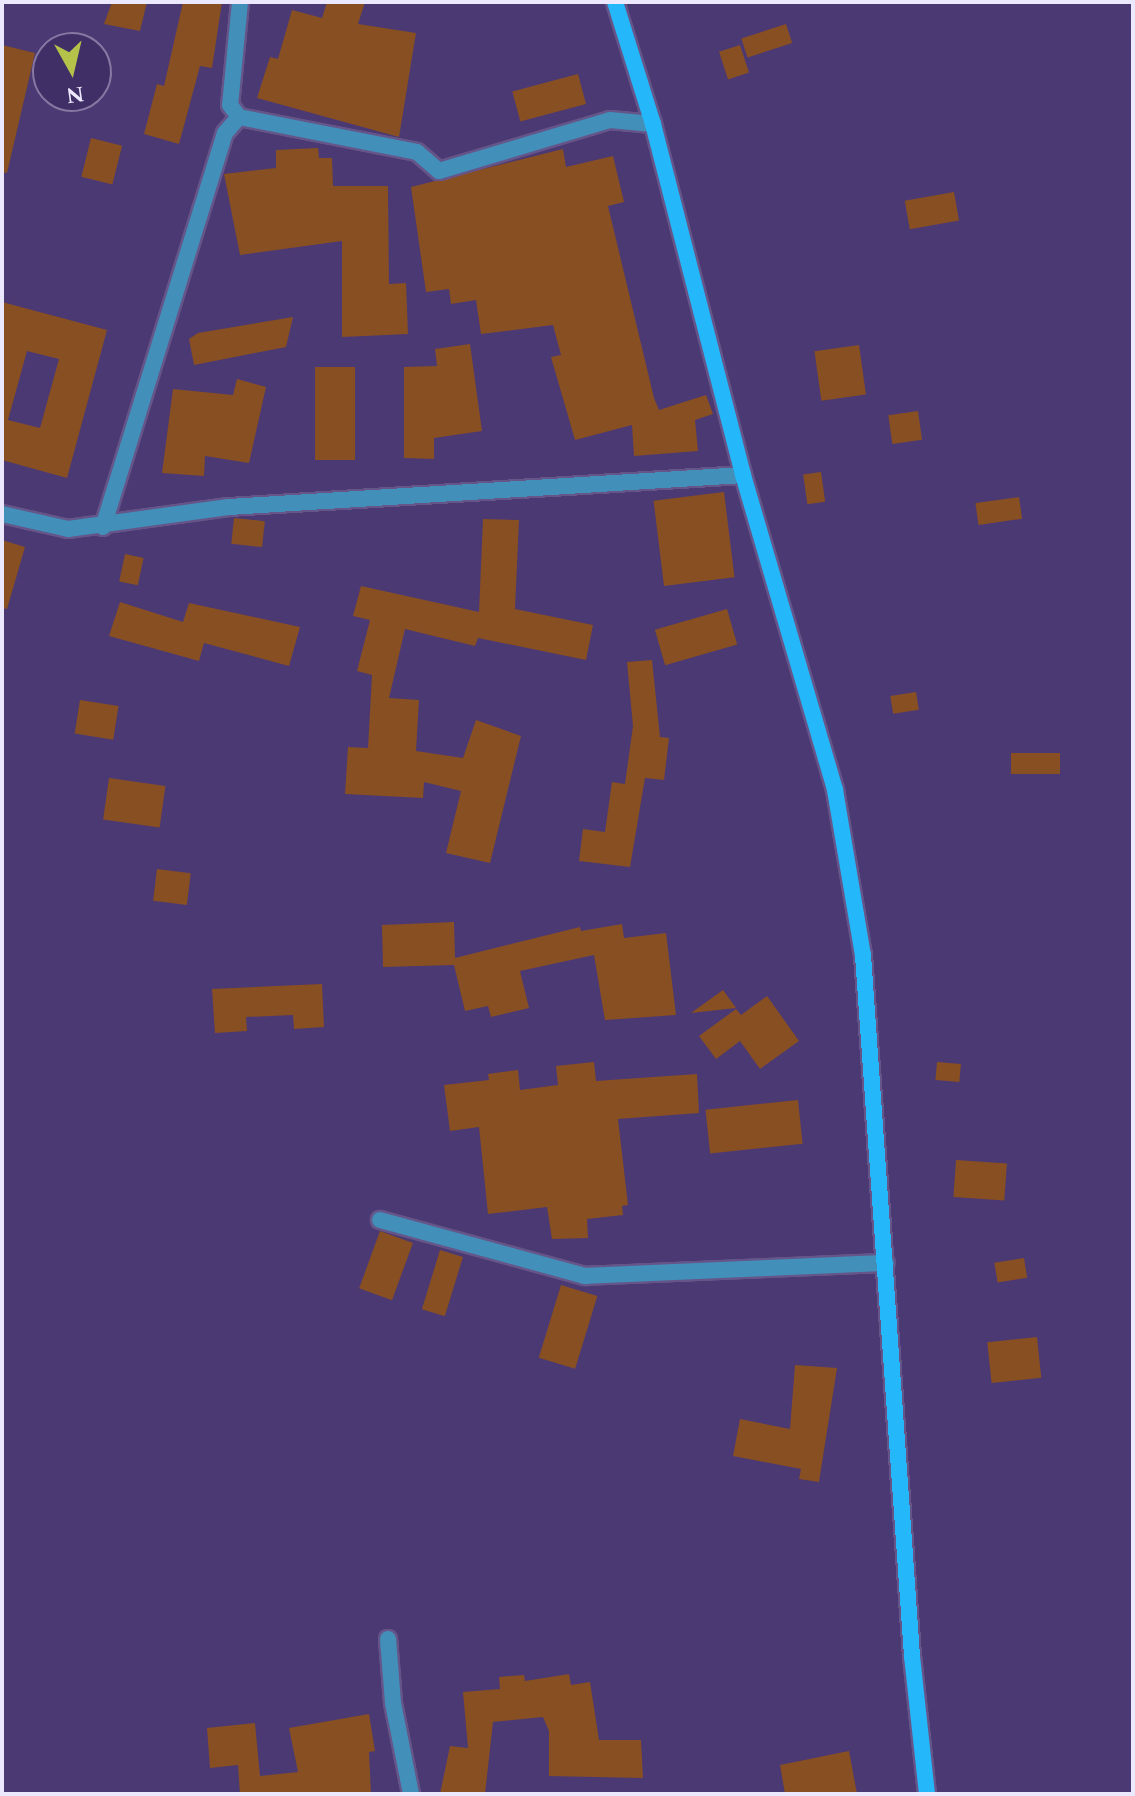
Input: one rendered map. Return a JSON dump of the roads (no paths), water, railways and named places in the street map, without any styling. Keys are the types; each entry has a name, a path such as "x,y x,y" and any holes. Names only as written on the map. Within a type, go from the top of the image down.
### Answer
{"main road":[{"path":"615,2 653,124 743,475 835,790 863,955 912,1656 927,1794"}],"street":[{"path":"240,2 230,105 239,117 417,152 439,171 610,120 653,124"},
{"path":"103,527 225,133 239,117"},
{"path":"2,514 45,527 103,527 229,507 743,475"},
{"path":"380,1220 585,1276 886,1263"},
{"path":"388,1639 393,1703 411,1794"}]}
